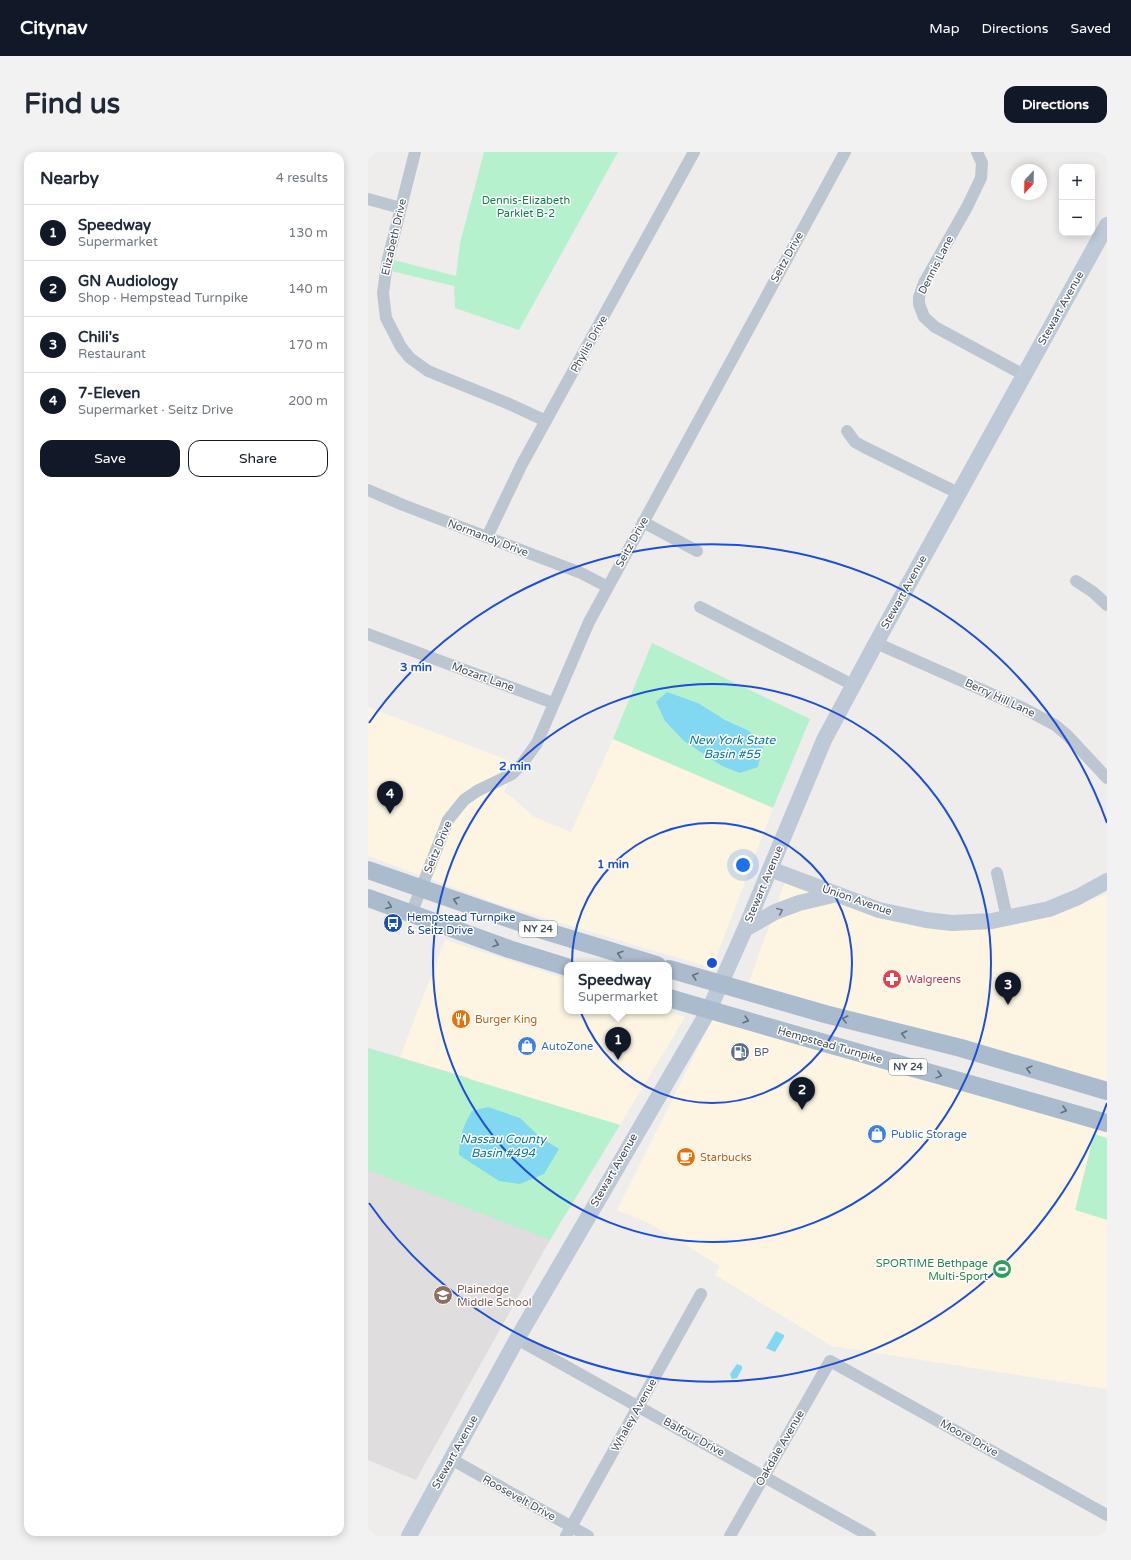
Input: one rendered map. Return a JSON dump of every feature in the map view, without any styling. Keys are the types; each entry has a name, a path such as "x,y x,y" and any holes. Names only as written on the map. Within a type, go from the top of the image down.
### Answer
{"main road":[{"name":"Stewart Avenue","path":"410,1536 517,1339 709,1010 745,929 824,740 876,642 1024,375 1102,244 1107,225"},
{"name":"Union Avenue","path":"770,869 879,910 926,920 952,922 992,921 1049,909 1078,897 1107,881"},
{"name":"NY 24","path":"368,870 545,931 647,962"},
{"path":"745,929 775,912 799,903 837,894"},
{"name":"NY 24","path":"368,898 524,954 564,966"},
{"path":"672,970 824,1014 961,1048 1107,1091"},
{"name":"Hempstead Turnpike","path":"672,999 863,1055 1003,1092 1107,1123"}],"street":[{"name":"Elizabeth Drive","path":"415,152 387,262 383,293 386,318 401,347 410,358 428,371 507,403 546,422"},
{"name":"Phyllis Drive","path":"487,537 522,464 694,152"},
{"name":"Seitz Drive","path":"411,914 448,820 464,800 477,790 512,774 522,764 536,743 589,622 845,152"},
{"name":"Dennis Lane","path":"977,152 982,163 981,178 967,207 924,283 919,297 919,304 924,317 935,327 1024,375"},
{"path":"368,199 400,208"},
{"path":"847,431 855,442 958,493"},
{"name":"Normandy Drive","path":"368,490 403,505 581,573 608,587"},
{"path":"643,522 697,551"},
{"path":"1076,581 1093,592 1107,605"},
{"path":"700,607 853,685"},
{"name":"Mozart Lane","path":"368,634 554,703"},
{"name":"Berry Hill Lane","path":"876,642 1023,708 1055,725 1068,735 1107,778"},
{"path":"997,873 1007,918"},
{"name":"Whaley Avenue","path":"568,1531 701,1294"},
{"name":"Balfour Drive","path":"517,1339 870,1536"},
{"name":"Oakdale Avenue","path":"730,1536 830,1361"},
{"name":"Moore Drive","path":"830,1361 1107,1515"},
{"name":"Roosevelt Drive","path":"451,1459 568,1531 588,1536"}],"shaded area":[{"path":"368,707 515,763 504,792 534,817 571,832 613,739 773,808 712,968 498,904 368,856"},
{"path":"786,879 935,926 1038,916 1107,894 1107,1086 748,985"},
{"path":"445,940 564,978 564,1014 672,1014 672,1013 685,1017 620,1125 400,1057"},
{"path":"714,1016 1107,1129 1107,1389 832,1346 715,1275 720,1266 649,1223 617,1210"},
{"name":"Plainedge Middle School","path":"368,1048 469,1078 555,1231 416,1480 368,1460"}],"green space":[{"name":"Dennis-Elizabeth Parklet B-2","path":"484,152 618,152 519,330 455,308 454,286 391,271 394,260 456,276 460,243"},
{"path":"652,643 810,719 773,808 613,739"},
{"path":"368,1048 620,1125 550,1240 368,1170"},
{"path":"1094,1134 1107,1138 1107,1220 1075,1210"}],"water":[{"name":"New York State Basin #55","path":"667,692 698,703 725,720 749,731 763,746 758,767 740,773 722,766 684,741 665,721 656,702"},
{"name":"Nassau County Basin #494","path":"488,1107 520,1118 540,1137 559,1149 544,1174 520,1184 499,1181 459,1155 462,1132 472,1111"},
{"path":"776,1331 784,1335 784,1337 775,1352 766,1348"},
{"path":"737,1364 742,1366 742,1369 737,1378 732,1379 730,1374"}],"place":[{"name":"7-Eleven","path":"390,814"},
{"name":"Hempstead Turnpike & Seitz Drive","path":"393,923"},
{"name":"Walgreens","path":"892,979"},
{"name":"Chili's","path":"1008,1005"},
{"name":"Burger King","path":"461,1019"},
{"name":"AutoZone","path":"527,1046"},
{"name":"BP","path":"740,1052"},
{"name":"Speedway","path":"618,1060"},
{"name":"GN Audiology","path":"802,1110"},
{"name":"Public Storage","path":"877,1134"},
{"name":"Starbucks","path":"686,1157"},
{"name":"SPORTIME Bethpage Multi-Sport","path":"1002,1269"},
{"name":"Plainedge Middle School","path":"443,1295"}]}
